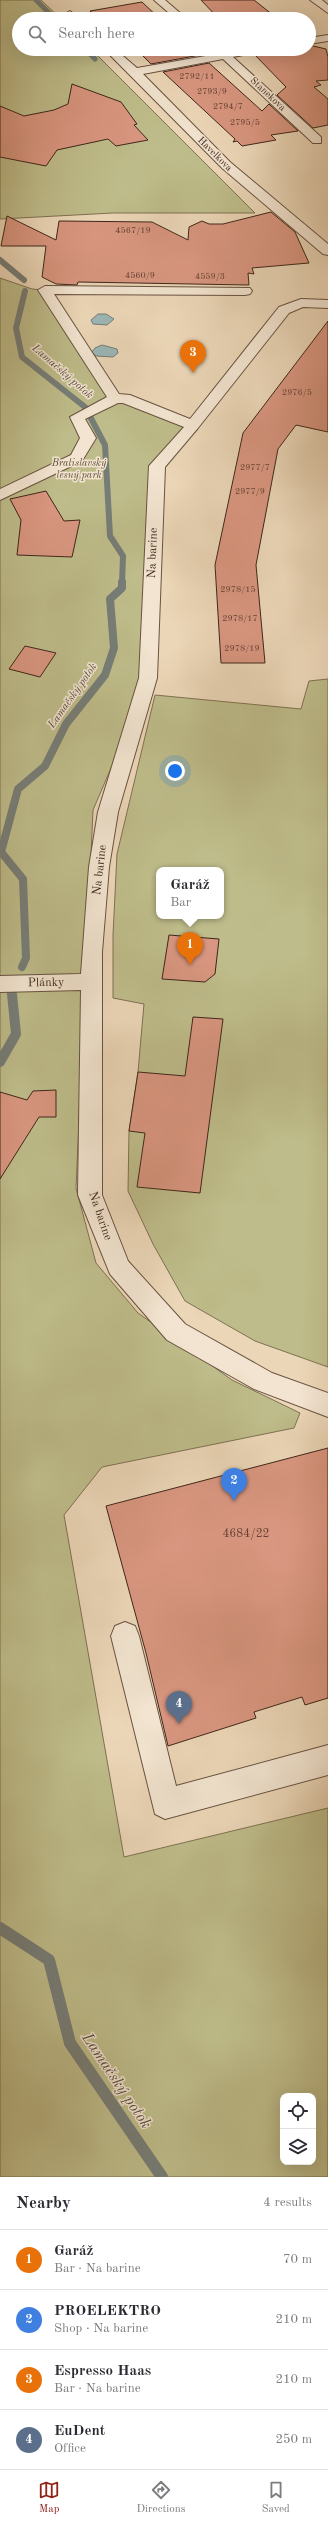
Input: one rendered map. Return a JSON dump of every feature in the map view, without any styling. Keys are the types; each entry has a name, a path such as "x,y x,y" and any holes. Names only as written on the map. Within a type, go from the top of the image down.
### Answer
{"street":[{"path":"159,0 174,12"},
{"path":"316,0 328,10"},
{"path":"316,40 328,38"},
{"name":"Havelkova","path":"117,56 135,72 226,165 328,251"},
{"path":"135,72 204,56"},
{"name":"Stanekova","path":"225,56 317,140"},
{"path":"115,399 45,290 245,291"},
{"name":"Na barine","path":"328,304 301,303 284,310 193,425 157,466 148,678 108,812 99,867 92,952 90,1195 118,1267 176,1332 263,1381 328,1405"},
{"path":"0,495 77,458 88,438 78,416 115,399 125,398 193,425"},
{"name":"Plánky","path":"0,984 92,982"},
{"path":"125,1636 165,1804 328,1760"}],"green space":[{"path":"0,0 41,0 54,12 12,12 12,56 98,56 255,213 113,213 0,219"},
{"name":"Bratislavský lesný park","path":"0,278 32,289 45,290 115,399 193,425 157,466 145,689 93,810 76,1188 96,1263 138,1313 232,1380 300,1413 294,1428 102,1467 64,1515 124,1857 328,1808 328,2177 0,2177"},
{"path":"328,679 328,1367 255,1341 185,1301 153,1244 128,1191 129,1131 138,1072 144,1004 113,998 113,935 117,854 155,695 301,709 309,681"}],"water":[{"path":"98,314 106,314 114,319 107,325 93,324 91,320"},
{"path":"102,345 117,349 118,353 113,357 96,356 92,352 95,348"}],"building":[{"path":"201,0 254,0 269,12 212,12"},
{"path":"142,2 153,12 91,12 90,11"},
{"path":"316,47 326,49 328,57 328,80 316,81 321,85 314,87 328,99 328,125 313,128 277,95 286,87 256,56 316,56"},
{"path":"143,56 195,56 151,64"},
{"path":"209,63 262,111 269,104 298,131 271,135 276,140 242,146 237,141 233,142 235,139 163,72"},
{"path":"72,84 121,102 137,124 134,125 148,140 116,146 108,139 57,150 46,166 0,157 0,106 24,116 54,110 68,104"},
{"path":"271,212 295,232 309,263 252,268 254,274 248,273 249,285 78,282 77,285 56,284 42,277 46,246 1,246 7,216 56,240 59,221 152,222 188,240 189,227 202,221 209,224 223,224"},
{"path":"328,321 328,432 296,425 278,449 256,565 265,663 221,663 215,565 243,433"},
{"path":"46,491 64,521 80,520 72,557 17,555 21,520 10,499"},
{"path":"25,646 56,653 40,677 9,669"},
{"path":"169,935 219,939 215,974 205,982 162,979"},
{"path":"193,1017 223,1019 200,1193 137,1187 145,1133 129,1131 138,1072 185,1076"},
{"path":"56,1090 56,1117 39,1117 0,1179 0,1092 27,1100 33,1091"},
{"path":"328,1448 328,1698 305,1705 302,1697 254,1712 256,1718 168,1746 146,1653 106,1506"}],"waterway":[{"path":"36,0 48,12"},
{"path":"92,56 95,59"},
{"name":"Lamačský potok","path":"0,260 24,280"},
{"name":"Lamačský potok","path":"25,291 16,328 22,357 85,407 105,445 110,536 123,556 122,583"},
{"name":"Lamačský potok","path":"22,967 26,958 23,879 1,852 18,789 45,766 66,724 105,675 114,648 110,599 122,588 122,583"},
{"name":"Lamačský potok","path":"11,989 12,995"},
{"name":"Lamačský potok","path":"0,1062 16,1034 12,994"},
{"name":"Lamačský potok","path":"0,1928 49,1960 70,2043 162,2177"}],"place":[{"name":"Espresso Haas","path":"193,373"},
{"name":"Garáž","path":"190,965"},
{"name":"PROELEKTRO","path":"234,1501"},
{"name":"EuDent","path":"179,1724"}]}
